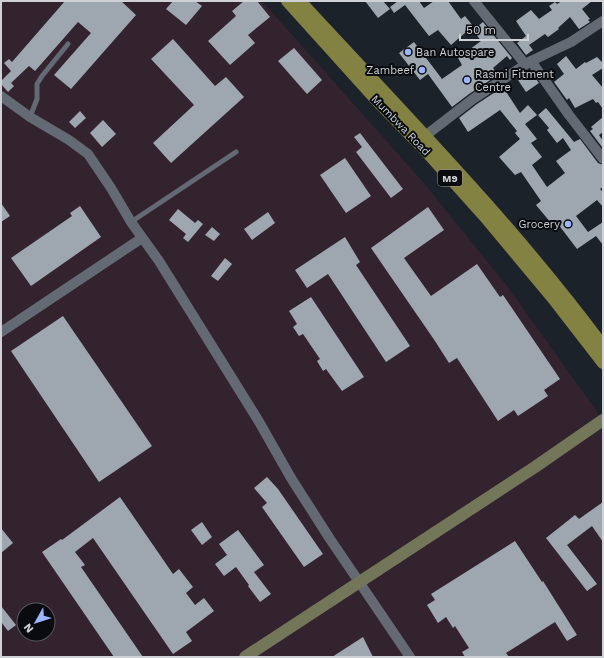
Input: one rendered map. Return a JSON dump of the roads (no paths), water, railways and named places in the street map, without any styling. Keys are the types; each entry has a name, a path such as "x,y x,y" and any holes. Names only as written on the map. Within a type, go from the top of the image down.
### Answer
{"main road":[{"name":"Mumbwa Road","path":"287,1 379,103 424,149 490,223 551,296 603,363"},
{"name":"Mumbwa Road","path":"300,1 521,242 564,294 603,346"}],"street":[{"path":"474,1 528,62 603,159"},
{"path":"425,136 473,99 528,62 571,42 603,21"},
{"path":"1,96 30,117 69,140 88,154 111,188 131,222 159,261 258,420 291,478 359,583 410,657"},
{"path":"1,332 142,238"},
{"path":"245,657 535,467 603,420"}],"lane":[{"path":"30,117 37,99 38,84 42,76 68,44"},
{"path":"131,222 236,152"}],"place":[{"name":"Ban Autospare","path":"408,52"},
{"name":"Zambeef","path":"422,70"},
{"name":"Rasmi Fitment Centre","path":"467,80"},
{"name":"Grocery","path":"568,224"}]}
